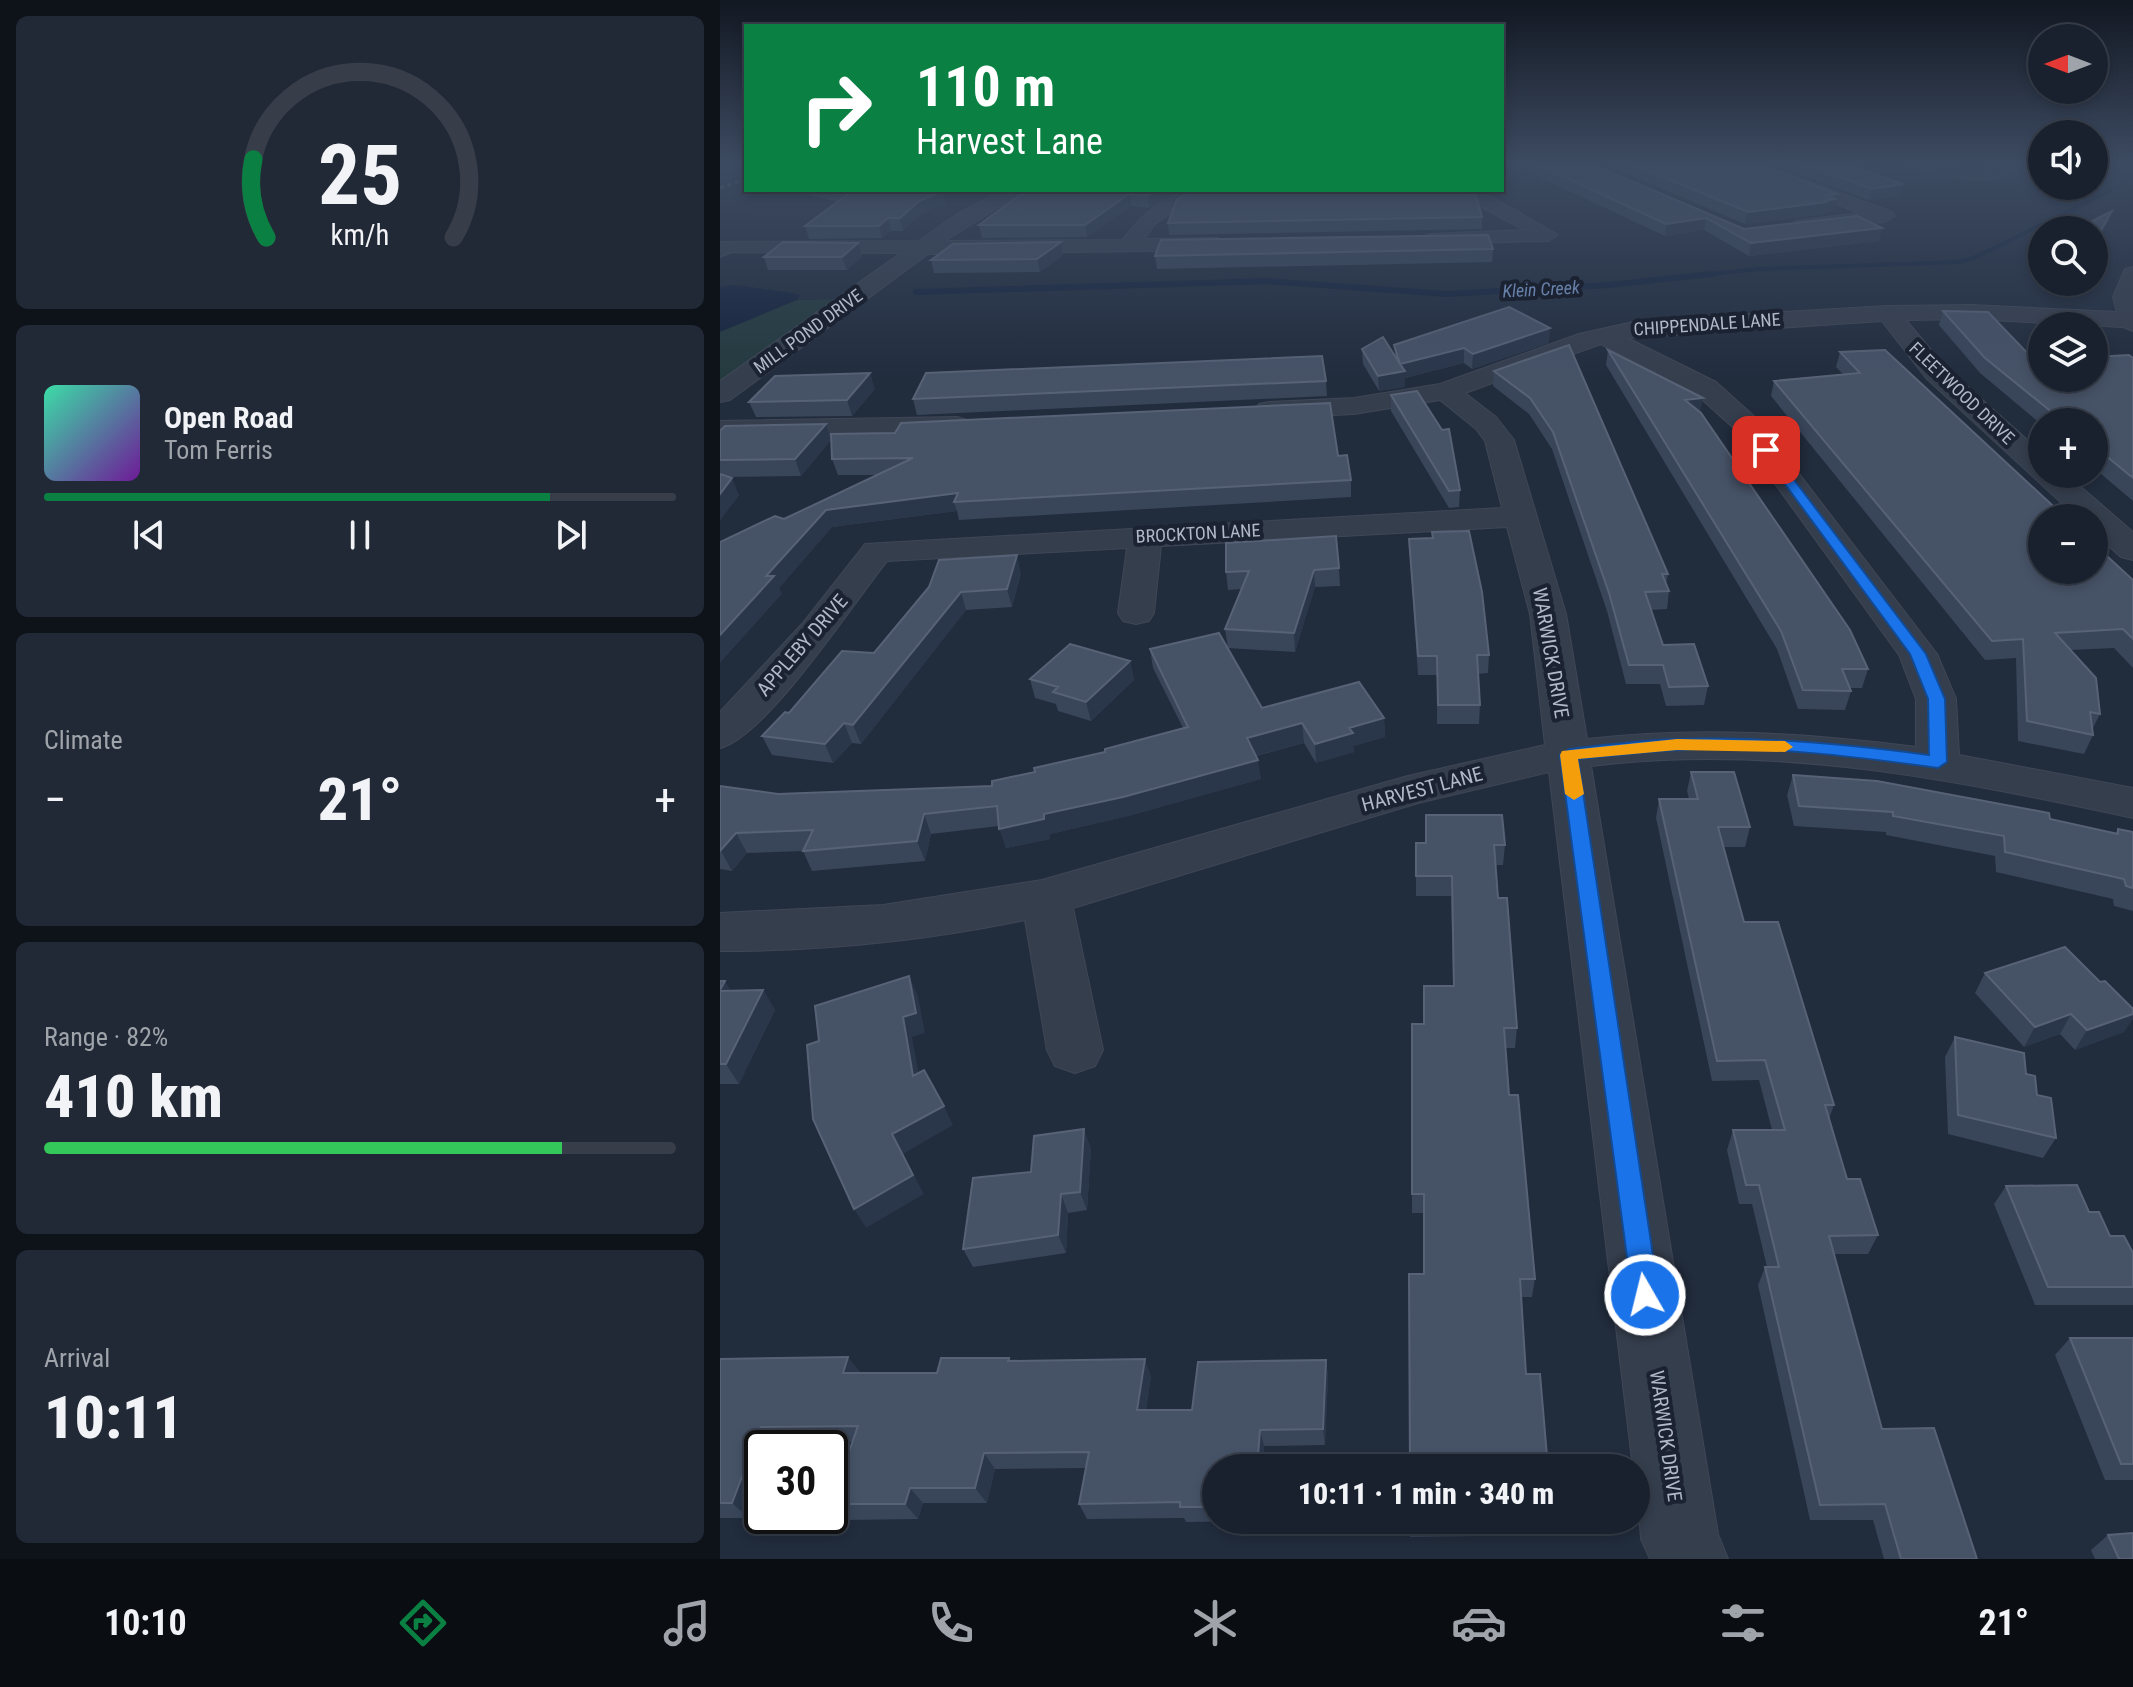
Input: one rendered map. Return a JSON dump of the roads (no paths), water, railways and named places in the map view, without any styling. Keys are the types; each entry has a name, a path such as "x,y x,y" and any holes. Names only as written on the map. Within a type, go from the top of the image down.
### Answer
{"street":[{"name":"MILL POND DRIVE","path":"720,394 942,235"},
{"path":"1128,246 1137,235"},
{"path":"1408,241 1548,235"},
{"path":"723,246 1237,244"},
{"path":"2132,322 2124,297 2133,274"},
{"name":"CHIPPENDALE LANE","path":"1245,411 1367,404 1445,391 1603,335 1676,324 1888,313 2003,312 2132,322"},
{"name":"FLEETWOOD DRIVE","path":"1888,313 1935,372 2028,456"},
{"path":"1603,335 1706,388 1747,425 1918,654 1936,699 1938,762"},
{"name":"WARWICK DRIVE","path":"1445,391 1486,423 1499,440 1548,614 1680,1539 1689,1559"},
{"path":"720,430 980,425"},
{"path":"2064,488 2133,550"},
{"name":"BROCKTON LANE","path":"877,551 1520,517"},
{"path":"1136,613 1145,537"},
{"name":"APPLEBY DRIVE","path":"720,735 794,659 858,581 866,563 877,551"},
{"name":"HARVEST LANE","path":"720,932 872,926 939,918 1046,897 1442,780 1569,755 1677,744 1742,744 1864,752 1938,762 2133,803"},
{"path":"1046,897 1075,1050"}],"water":[{"path":"735,285 800,295 797,300 720,332 720,287"}],"waterway":[{"name":"Klein Creek","path":"1693,276 1758,269 1959,262 2021,235"},
{"name":"Klein Creek","path":"916,292 1268,281 1446,294 1608,285 1712,274"}]}
